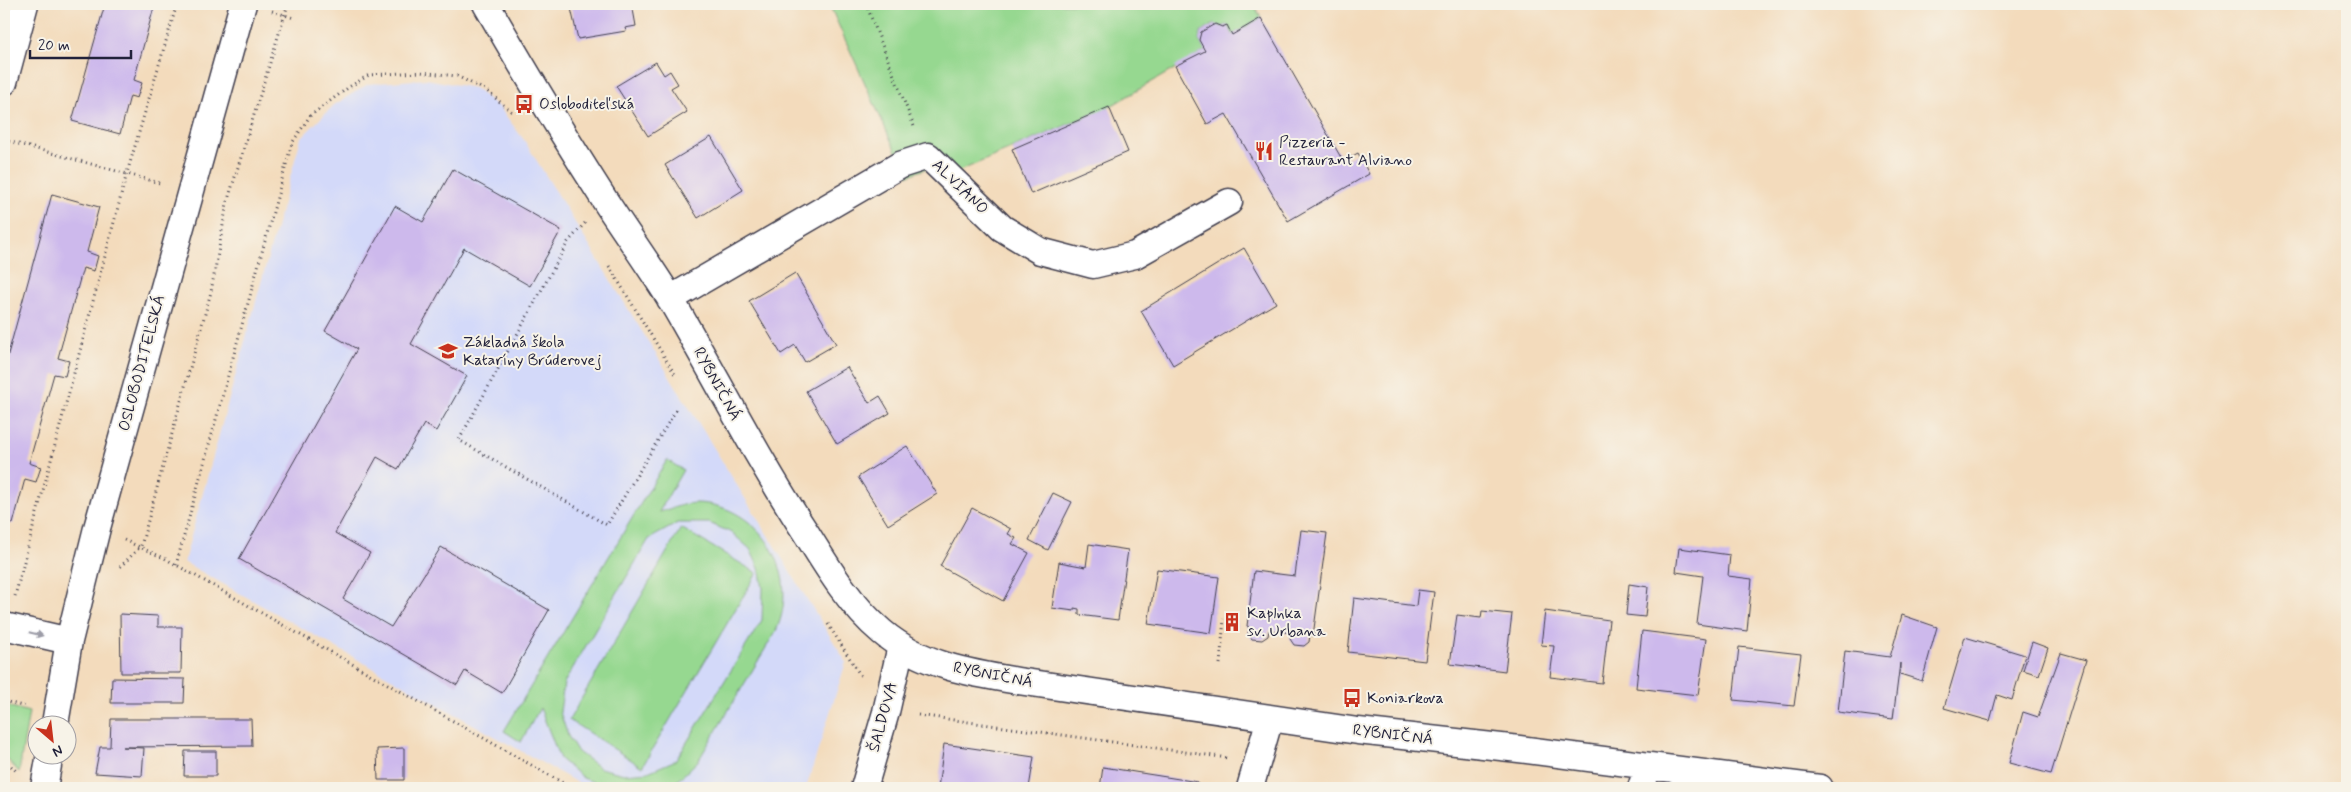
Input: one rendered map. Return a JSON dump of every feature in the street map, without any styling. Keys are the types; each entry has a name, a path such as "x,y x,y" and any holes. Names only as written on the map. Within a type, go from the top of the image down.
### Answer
{"street":[{"path":"4,82 25,4"},
{"name":"OSLOBODITEĽSKÁ","path":"56,714 69,641 97,528 189,191 243,4"},
{"name":"RYBNIČNÁ","path":"486,4 604,200 670,298 773,483 824,562 865,616 901,646 935,663 965,672 1358,731 1645,777 1820,788"},
{"name":"ALVIANO","path":"670,298 900,164 928,156 1002,228 1040,251 1093,265 1135,255 1229,202"},
{"path":"4,626 69,641"},
{"name":"ŠALDOVA","path":"864,788 886,712 901,646"},
{"path":"1250,788 1270,718"},
{"path":"44,788 48,764"}],"path":[{"path":"14,599 127,174 177,4"},
{"path":"84,578 106,581 141,546 211,292 227,203 288,4"},
{"path":"866,4 926,157"},
{"path":"270,10 294,18"},
{"path":"176,565 292,143 310,116 349,86 369,75 420,72 457,76 486,91 513,113"},
{"path":"4,140 189,191"},
{"path":"604,200 568,242 458,440 607,525 676,410"},
{"path":"578,216 589,233"},
{"path":"604,258 677,378"},
{"path":"97,528 141,546 176,565 572,788"},
{"path":"1220,664 1224,619"},
{"path":"827,622 874,698 886,712"},
{"path":"4,701 31,709"},
{"path":"914,718 920,713 1231,758 1234,764"},
{"path":"4,759 16,772"}],"shaded area":[{"name":"Základná škola Kataríny Brúderovej","path":"426,79 474,88 500,108 524,140 846,662 806,788 587,788 184,562 301,138 334,105 368,84"}],"green space":[{"path":"829,4 1254,4 1261,18 1232,35 1227,25 1222,27 1214,24 1201,32 1199,40 1205,51 1109,107 943,178 930,167 907,176"},
{"path":"667,460 683,470 659,512 692,503 720,507 740,516 757,529 770,546 779,566 784,587 783,609 776,631 698,761 677,781 655,788 609,788 583,778 560,759 540,708 521,742 504,731","holes":["678,523 709,523 732,533 750,549 759,568 763,588 762,620 676,760 648,772 624,774 600,768 578,752 568,736 560,712 564,683 649,539"]},
{"path":"681,528 757,573 642,767 569,720"},
{"path":"4,705 29,712 19,772 4,756"}],"building":[{"path":"105,4 163,4 162,9 154,7 134,80 142,83 137,98 130,96 120,134 72,121"},
{"path":"570,4 632,4 636,26 625,28 626,31 578,39"},
{"path":"1261,18 1343,161 1358,153 1369,174 1288,221 1226,114 1207,124 1175,66 1205,51 1199,40 1201,32 1215,24 1222,27 1227,25 1232,35"},
{"path":"656,62 664,75 670,71 678,84 671,88 687,112 648,136 616,86"},
{"path":"1109,107 1128,152 1031,194 1012,149"},
{"path":"711,137 743,190 698,218 665,165"},
{"path":"453,169 561,230 530,286 464,248 411,344 467,376 436,431 424,424 398,469 377,457 335,533 370,553 343,599 391,627 441,547 549,610 502,693 465,671 457,685 239,559 357,349 325,331 395,206 423,222"},
{"path":"52,194 99,207 87,252 98,256 94,271 83,268 58,358 69,361 65,376 54,374 29,463 41,467 36,482 25,479 13,524 4,522 4,369"},
{"path":"1244,248 1276,303 1173,365 1141,311"},
{"path":"795,273 836,344 805,362 795,345 781,354 749,301"},
{"path":"847,367 869,403 880,396 890,413 837,444 806,391"},
{"path":"907,446 937,494 888,525 858,477"},
{"path":"1053,493 1072,502 1048,550 1029,540"},
{"path":"972,508 1011,529 1008,534 1016,538 1012,544 1029,553 1003,601 940,566"},
{"path":"1301,530 1327,533 1313,636 1310,635 1309,642 1304,646 1294,645 1290,639 1291,633 1269,630 1268,636 1262,640 1252,639 1248,634 1249,627 1247,626 1254,571 1295,576"},
{"path":"1089,544 1128,550 1118,620 1079,615 1079,609 1074,608 1074,611 1052,608 1059,562 1086,567"},
{"path":"1679,548 1730,555 1728,576 1752,579 1747,631 1697,624 1703,576 1676,572"},
{"path":"1157,569 1219,577 1211,633 1148,624"},
{"path":"1629,584 1648,587 1645,617 1626,615"},
{"path":"1418,590 1434,592 1425,661 1348,652 1354,598 1416,606"},
{"path":"1482,611 1512,614 1505,671 1450,664 1457,615 1481,618"},
{"path":"1545,611 1609,620 1602,683 1550,677 1554,646 1541,645"},
{"path":"120,614 158,616 158,627 182,627 181,673 121,673"},
{"path":"1902,615 1937,627 1922,681 1900,674 1900,663 1893,719 1838,712 1845,651 1890,657"},
{"name":"Kaplnka sv. Urbana","path":"1235,616 1237,627 1230,628 1227,617"},
{"path":"1642,631 1706,639 1698,695 1636,688"},
{"path":"1965,637 2025,655 2012,700 1997,695 1990,721 1944,708"},
{"path":"2032,642 2048,648 2039,675 2023,670"},
{"path":"1739,647 1801,654 1794,706 1733,700"},
{"path":"2061,653 2086,660 2051,774 2009,763 2023,712 2038,717"},
{"path":"112,678 185,679 184,703 111,703"},
{"path":"111,719 251,719 252,746 123,747 144,748 142,776 95,773 100,747 110,747"},
{"path":"944,744 1034,757 1029,788 938,788"},
{"path":"404,748 404,780 378,780 377,749"},
{"path":"185,751 216,751 216,776 184,776"},
{"path":"1103,767 1198,782 1197,788 1100,788"},
{"path":"307,784 328,786 328,788 307,788"}],"place":[{"name":"Osloboditeľská","path":"524,104"},
{"name":"Pizzeria - Restaurant Alviano","path":"1264,151"},
{"name":"Základná škola Kataríny Brúderovej","path":"448,351"},
{"name":"Kaplnka sv. Urbana","path":"1232,622"},
{"name":"Koniarkova","path":"1352,698"}]}
